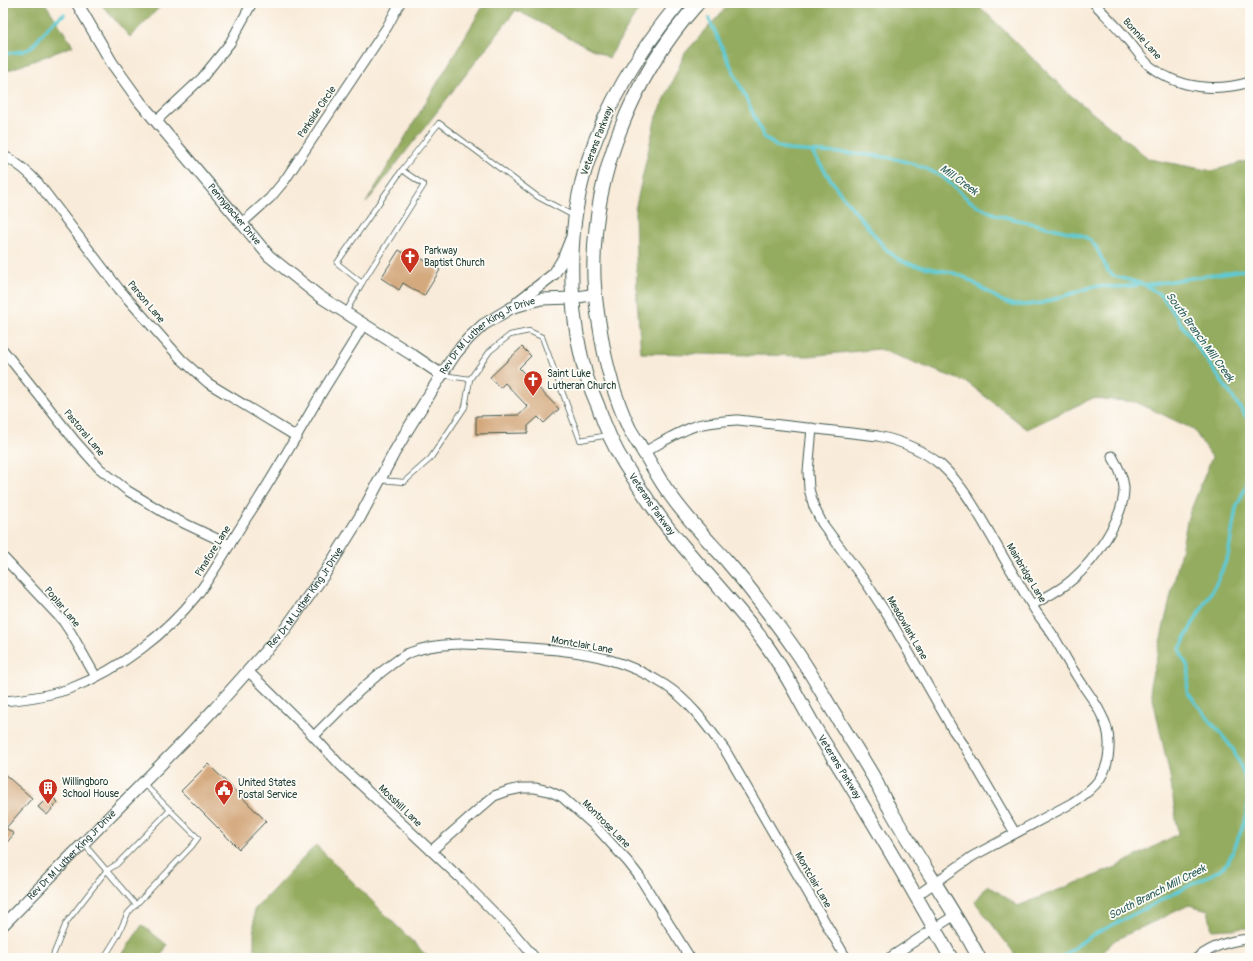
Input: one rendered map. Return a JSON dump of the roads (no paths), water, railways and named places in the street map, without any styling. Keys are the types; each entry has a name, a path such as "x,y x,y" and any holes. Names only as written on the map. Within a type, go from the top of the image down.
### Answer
{"main road":[{"name":"Veterans Parkway","path":"679,3 655,32 632,66 607,113 591,152 584,174 575,222 572,267 573,298 578,338 587,378 609,435 625,465 658,515 726,594 777,660 788,678 797,698 844,774 951,958"},
{"name":"Veterans Parkway","path":"698,3 682,20 663,46 641,85 623,121 613,146 600,202 596,227 594,265 595,294 603,350 608,372 630,430 655,472 674,501 704,538 725,559 763,606 799,655 861,756 888,805 955,915 979,958"}],"street":[{"name":"Pennypacker Drive","path":"77,3 112,63 156,121 269,256 319,296 442,375"},
{"path":"156,121 202,78 230,43 252,3"},
{"name":"Parkside Circle","path":"241,224 270,198 285,180 387,27 400,3"},
{"name":"Bonnie Lane","path":"1094,3 1122,32 1150,66 1162,74 1187,85 1201,88 1228,88 1250,82"},
{"name":"Parson Lane","path":"3,155 22,167 38,183 119,289 181,359 208,383 297,437"},
{"path":"512,308 554,274 563,259 575,222"},
{"name":"Rev Dr M Luther King Jr Drive","path":"5,919 84,844 143,783 215,708 286,628 325,574 360,517 395,450 456,353 469,338 483,325 512,308 541,299 573,298 595,294"},
{"name":"Pinafore Lane","path":"3,701 52,694 74,687 96,677 144,646 172,623 189,605 209,578 297,437 364,324"},
{"name":"Pastoral Lane","path":"3,350 75,441 99,468 128,491 173,518 230,545"},
{"name":"Mainbridge Lane","path":"644,452 697,426 716,422 738,420 867,434 896,440 926,454 940,465 964,491 1032,605 1056,640 1074,672 1101,714 1107,727 1109,742 1105,770 1097,783 1086,794 973,856 916,896"},
{"name":"Meadowlark Lane","path":"812,428 808,472 809,489 819,518 867,584 888,616 953,730 963,744 1015,833"},
{"path":"1032,605 1064,586 1078,575 1099,549 1114,524 1123,498 1124,487 1122,475 1112,456"},
{"name":"Poplar Lane","path":"3,557 63,621 96,677"},
{"name":"Montclair Lane","path":"314,736 374,677 408,653 436,645 451,644 499,646 571,652 607,659 639,671 668,686 680,697 704,721 725,750 846,958"},
{"name":"Mosshill Lane","path":"248,671 314,736 341,766 431,851 504,923 526,946 535,958"},
{"name":"Montrose Lane","path":"431,851 494,796 522,788 536,788 549,791 562,797 598,829 628,862 639,876 690,958"},
{"path":"889,958 955,915"},
{"path":"1197,958 1208,950 1222,944 1237,940 1250,939"}],"lane":[{"path":"362,283 338,263 402,170 439,123 538,197 575,222"},
{"path":"345,313 362,283 424,185 402,170"},
{"path":"380,480 404,482 430,459 465,407 470,379 490,351 510,335 529,331 542,337 580,440 609,435"},
{"path":"442,375 470,379"},
{"path":"104,958 117,937 128,913 198,838 143,783"},
{"path":"52,958 66,923 106,870 117,864 170,810"},
{"path":"84,844 136,905"}],"waterway":[{"path":"3,54 24,51 31,48 51,24 64,14"},
{"name":"Mill Creek","path":"709,19 764,137 776,146 789,150 865,154 920,166 937,174 950,183 973,203 997,215 1081,235 1090,240 1096,247 1108,271 1114,276 1146,285 1250,269"},
{"path":"812,152 840,193 885,248 899,260 910,264 954,273 966,278 1002,301 1013,305 1042,303 1095,286 1121,287 1137,285"},
{"name":"South Branch Mill Creek","path":"1147,286 1162,296 1250,422"},
{"name":"South Branch Mill Creek","path":"1060,958 1089,937 1220,870 1228,862 1234,849 1247,815 1248,792 1244,774 1233,749 1187,692 1189,669 1180,649 1217,582 1228,556 1236,508 1250,478"}],"place":[{"name":"Parkway Baptist Church","path":"410,274"},
{"name":"Saint Luke Lutheran Church","path":"533,397"},
{"name":"Willingboro School House","path":"48,805"},
{"name":"United States Postal Service","path":"224,806"}]}
